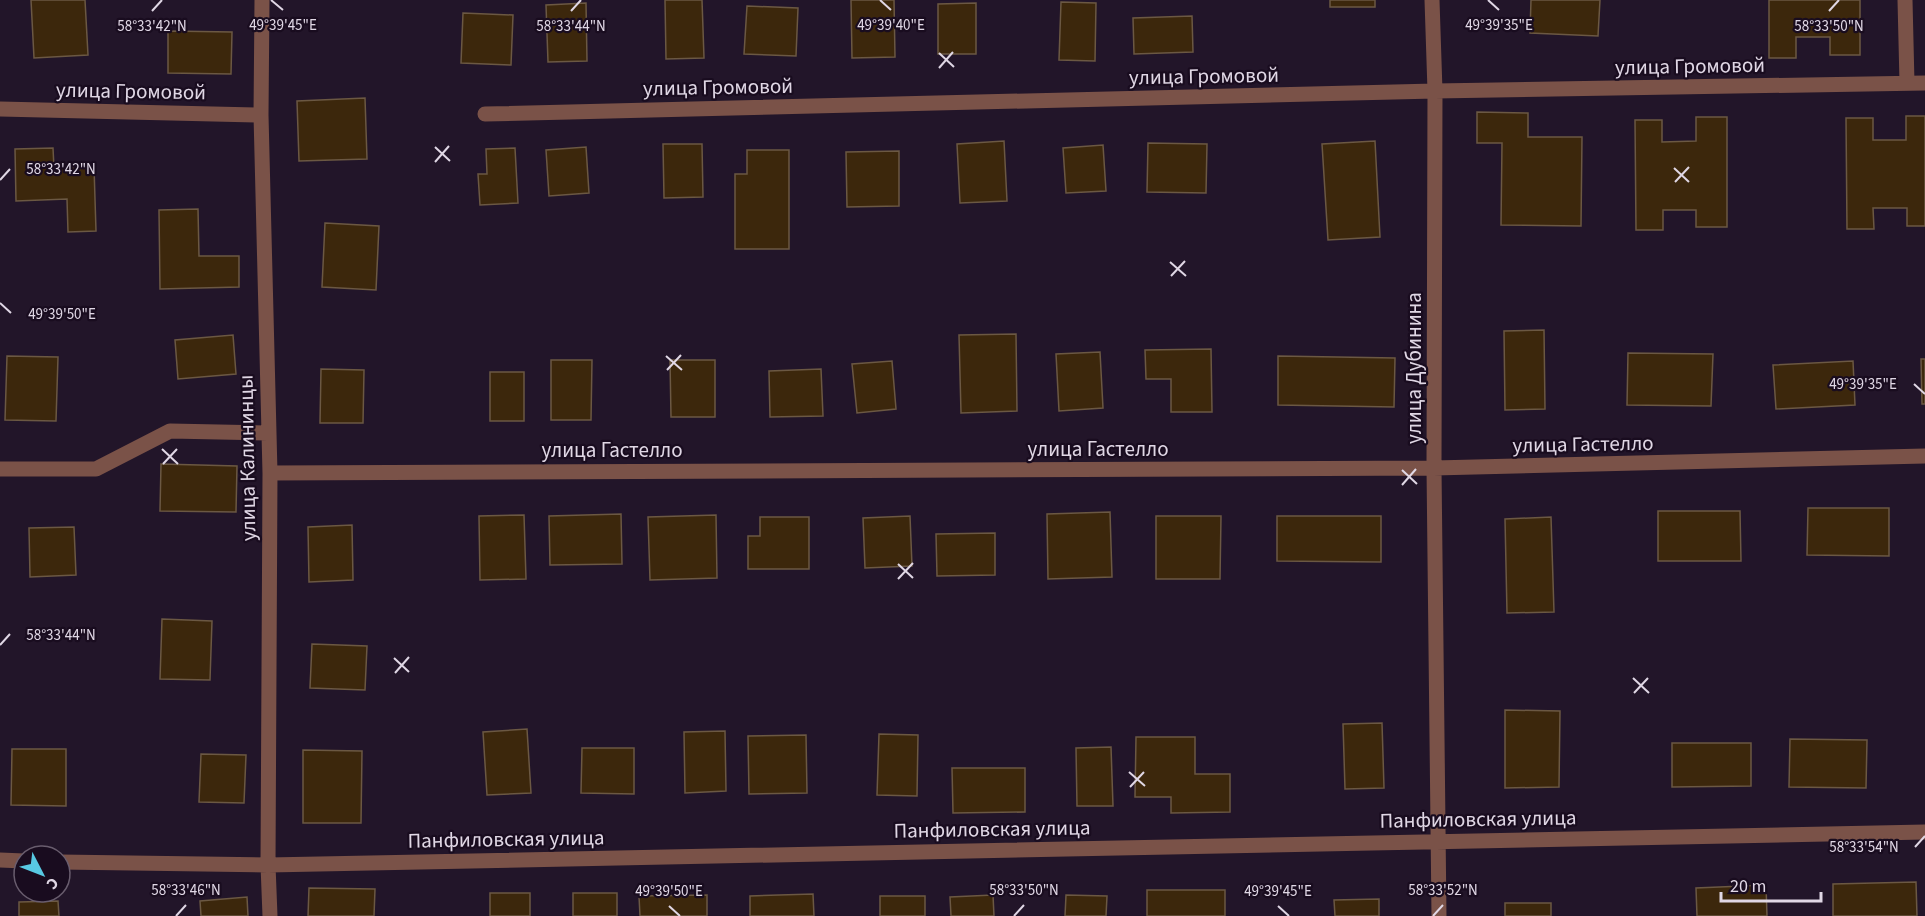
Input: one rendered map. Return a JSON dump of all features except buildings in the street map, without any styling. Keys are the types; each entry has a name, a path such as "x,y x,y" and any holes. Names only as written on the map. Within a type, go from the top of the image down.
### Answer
{"street":[{"name":"улица Калининцы","path":"262,0 261,115 270,473 268,865 270,916"},
{"name":"улица Дубинина","path":"1432,0 1435,91 1434,468 1439,916"},
{"path":"1905,0 1907,83"},
{"name":"улица Громовой","path":"484,114 1435,91 1925,83"},
{"name":"улица Громовой","path":"0,109 261,115"},
{"path":"0,469 96,469 170,431 268,433"},
{"name":"улица Гастелло","path":"270,473 1434,468 1925,456"},
{"name":"Панфиловская улица","path":"72,862 268,865 1925,832"}]}
